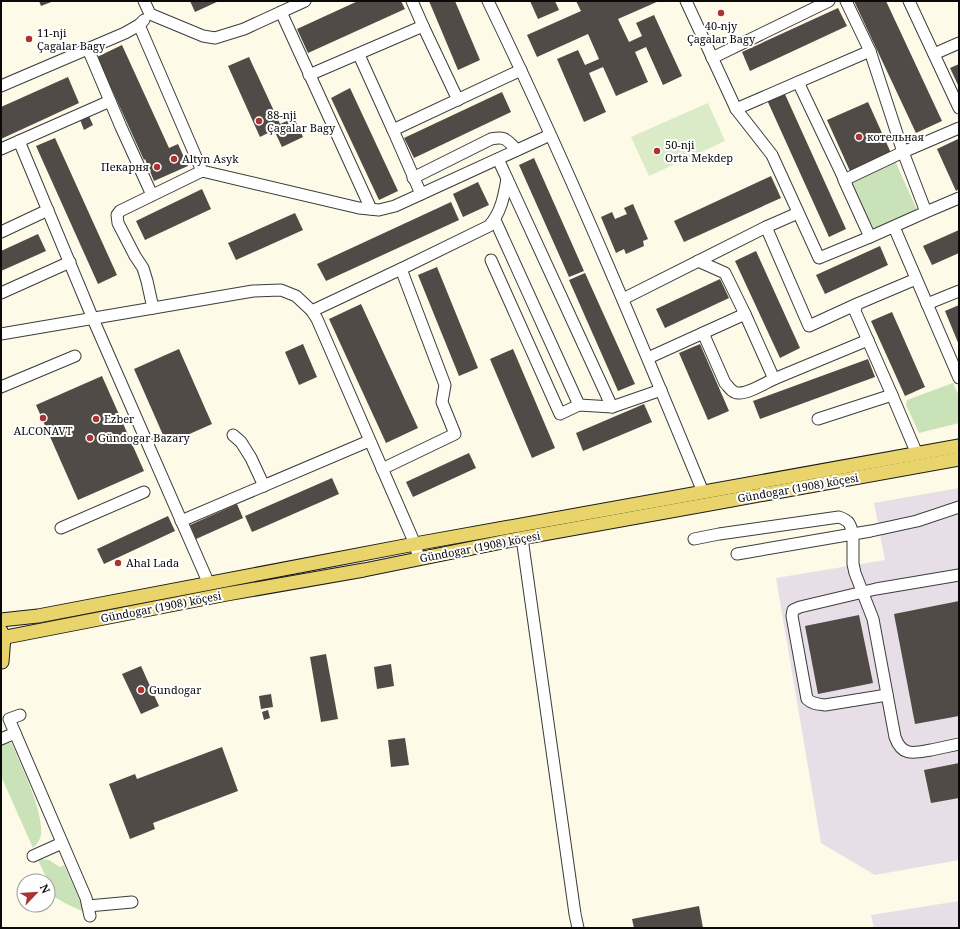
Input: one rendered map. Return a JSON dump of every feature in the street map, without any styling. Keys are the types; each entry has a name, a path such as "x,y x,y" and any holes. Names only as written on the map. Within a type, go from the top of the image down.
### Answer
{"main road":[{"name":"Gündogar (1908) köçesi","path":"2,635 364,570 959,446"},
{"name":"Gündogar (1908) köçesi","path":"1,620 38,616 415,544 959,459"},
{"path":"1,660 2,662 2,635"}],"street":[{"path":"144,1 150,14 203,36 215,38 244,29 305,1"},
{"path":"412,1 458,100"},
{"path":"488,1 521,70 623,299 705,498"},
{"path":"686,1 736,109 772,155 819,258 959,198"},
{"path":"712,58 829,1"},
{"path":"846,1 870,51 903,152 926,212"},
{"path":"909,1 958,106"},
{"path":"280,12 371,209"},
{"path":"1,86 125,33 139,25 150,14"},
{"path":"139,25 202,171"},
{"path":"310,75 423,26"},
{"path":"934,54 959,43"},
{"path":"88,49 152,195"},
{"path":"736,109 870,51"},
{"path":"359,55 421,194"},
{"path":"393,130 521,70"},
{"path":"798,82 846,182 870,237"},
{"path":"1,149 110,101"},
{"path":"846,182 844,180 903,152 959,128"},
{"path":"153,308 148,281 143,268 118,223 117,215 120,211 202,171 359,208 379,210 395,206 550,135"},
{"path":"413,178 491,139 500,137 505,138 518,150"},
{"path":"19,141 93,319 209,584"},
{"path":"498,158 612,407"},
{"path":"312,311 489,226 495,220 504,197 507,178"},
{"path":"1,231 48,210"},
{"path":"623,299 766,227 798,213"},
{"path":"495,220 579,406"},
{"path":"766,227 809,326 916,279"},
{"path":"894,227 959,378"},
{"path":"491,260 560,414 579,406 612,407 661,390"},
{"path":"698,261 725,273 774,379"},
{"path":"1,293 70,262"},
{"path":"382,469 455,434 442,402 446,385 402,269"},
{"path":"1,334 253,291 281,290 296,296 312,311 415,544 419,559"},
{"path":"927,304 959,291"},
{"path":"857,304 855,311 917,454"},
{"path":"648,358 745,314"},
{"path":"703,333 725,384 730,390 737,393 745,392 868,340"},
{"path":"1,387 75,356"},
{"path":"818,419 892,395"},
{"path":"233,435 241,442 251,458 264,486"},
{"path":"182,522 370,441"},
{"path":"61,528 144,492"},
{"path":"737,554 871,531 917,521 959,507"},
{"path":"694,539 839,517 845,519 850,523 853,534 853,564 855,573 873,619 897,743 907,752 915,753 959,744"},
{"path":"522,538 578,928"},
{"path":"887,694 825,705 810,702 807,699 792,616 793,610 876,588 959,574"},
{"path":"20,715 9,719 86,898 89,911 132,902"},
{"path":"1,739 15,733"},
{"path":"33,856 62,843"}],"shaded area":[{"path":"959,488 959,860 875,875 821,843 776,578 885,560 874,503"},
{"path":"959,901 959,928 874,928 871,915"}],"green space":[{"path":"708,103 725,141 649,176 631,137"},
{"path":"895,161 918,212 874,230 850,181"},
{"path":"953,383 959,396 959,423 919,433 906,405 907,400"},
{"path":"9,742 12,744 26,776 39,814 41,835 40,839 33,848 1,776 1,745"},
{"path":"38,860 49,860 60,867 64,865 85,912 56,898 56,873 44,873"}],"building":[{"path":"39,1 54,1 41,6"},
{"path":"190,1 219,1 195,12"},
{"path":"358,1 401,1 405,9 308,53 297,29"},
{"path":"429,1 455,1 480,60 458,70"},
{"path":"530,1 555,1 559,10 538,19"},
{"path":"576,1 659,1 618,19 629,42 642,36 636,23 654,15 682,76 663,85 646,47 635,52 648,82 616,96 603,67 589,73 606,112 584,122 557,59 578,50 585,65 599,59 588,34 537,57 527,35 581,11"},
{"path":"854,1 886,1 942,121 916,133"},
{"path":"838,8 847,26 750,71 742,52"},
{"path":"122,45 169,148 178,144 188,166 154,181 97,57"},
{"path":"249,57 280,124 294,118 303,137 282,147 274,130 260,137 228,66"},
{"path":"959,64 959,84 958,85 950,68"},
{"path":"68,77 79,103 1,139 1,107"},
{"path":"350,88 398,191 379,200 331,98"},
{"path":"502,92 511,112 414,158 404,138"},
{"path":"784,92 846,229 829,237 767,100"},
{"name":"котельная","path":"868,102 891,153 850,171 827,120"},
{"path":"88,114 93,125 84,130 79,117"},
{"path":"55,138 117,275 98,284 36,146"},
{"path":"958,139 959,189 956,191 937,149"},
{"path":"534,158 584,271 569,277 519,165"},
{"path":"771,176 781,198 684,242 674,221"},
{"path":"478,182 489,205 463,217 453,194"},
{"path":"202,189 211,209 145,240 136,221"},
{"path":"451,202 459,220 326,281 317,264"},
{"path":"633,204 648,239 643,241 644,246 626,254 624,249 616,253 601,217 612,212 615,219 627,214 624,208"},
{"path":"295,213 303,230 236,260 228,243"},
{"path":"959,230 959,253 932,265 923,246"},
{"path":"38,234 46,251 1,271 1,251"},
{"path":"880,246 888,265 825,294 816,275"},
{"path":"756,251 800,348 780,358 735,261"},
{"path":"437,267 478,368 459,376 418,275"},
{"path":"585,273 635,384 618,391 569,280"},
{"path":"720,279 729,298 665,328 656,309"},
{"path":"361,304 418,428 386,443 329,319"},
{"path":"959,305 959,345 945,311"},
{"path":"892,312 925,387 905,396 871,321"},
{"path":"303,344 317,377 299,385 285,352"},
{"path":"700,344 729,411 708,420 679,353"},
{"path":"179,349 212,424 167,444 134,369"},
{"path":"513,349 555,448 532,458 490,359"},
{"path":"868,359 875,377 760,419 753,401"},
{"name":"Gündogar Bazary","path":"102,376 144,471 78,500 36,405"},
{"path":"644,404 652,422 583,451 576,433"},
{"path":"469,453 476,468 413,497 406,482"},
{"path":"332,478 339,494 252,532 245,516"},
{"path":"237,504 243,518 196,539 190,525"},
{"path":"168,516 175,531 104,564 97,549"},
{"path":"959,601 959,716 915,724 894,614"},
{"path":"859,615 873,683 818,694 805,626"},
{"path":"326,654 338,719 321,722 310,657"},
{"path":"391,664 394,686 377,689 374,667"},
{"path":"141,666 159,706 141,714 122,674"},
{"path":"271,694 273,707 261,709 259,696"},
{"path":"268,710 270,718 264,720 262,712"},
{"path":"405,738 409,765 391,767 388,740"},
{"path":"222,747 238,791 153,823 155,829 130,839 109,784 135,774 137,779"},
{"path":"959,763 959,798 931,803 924,770"},
{"path":"699,906 703,928 634,928 632,919"}],"place":[{"name":"40-njy Çagalar Bagy","path":"721,13"},
{"name":"11-nji Çagalar Bagy","path":"29,39"},
{"name":"88-nji Çagalar Bagy","path":"259,121"},
{"name":"котельная","path":"859,137"},
{"name":"50-nji Orta Mekdep","path":"657,151"},
{"name":"Altyn Asyk","path":"174,159"},
{"name":"Пекарня","path":"157,167"},
{"name":"ALCONAVT","path":"43,418"},
{"name":"Ezber","path":"96,419"},
{"name":"Gündogar Bazary","path":"90,438"},
{"name":"Ahal Lada","path":"118,563"},
{"name":"Gundogar","path":"141,690"}]}
